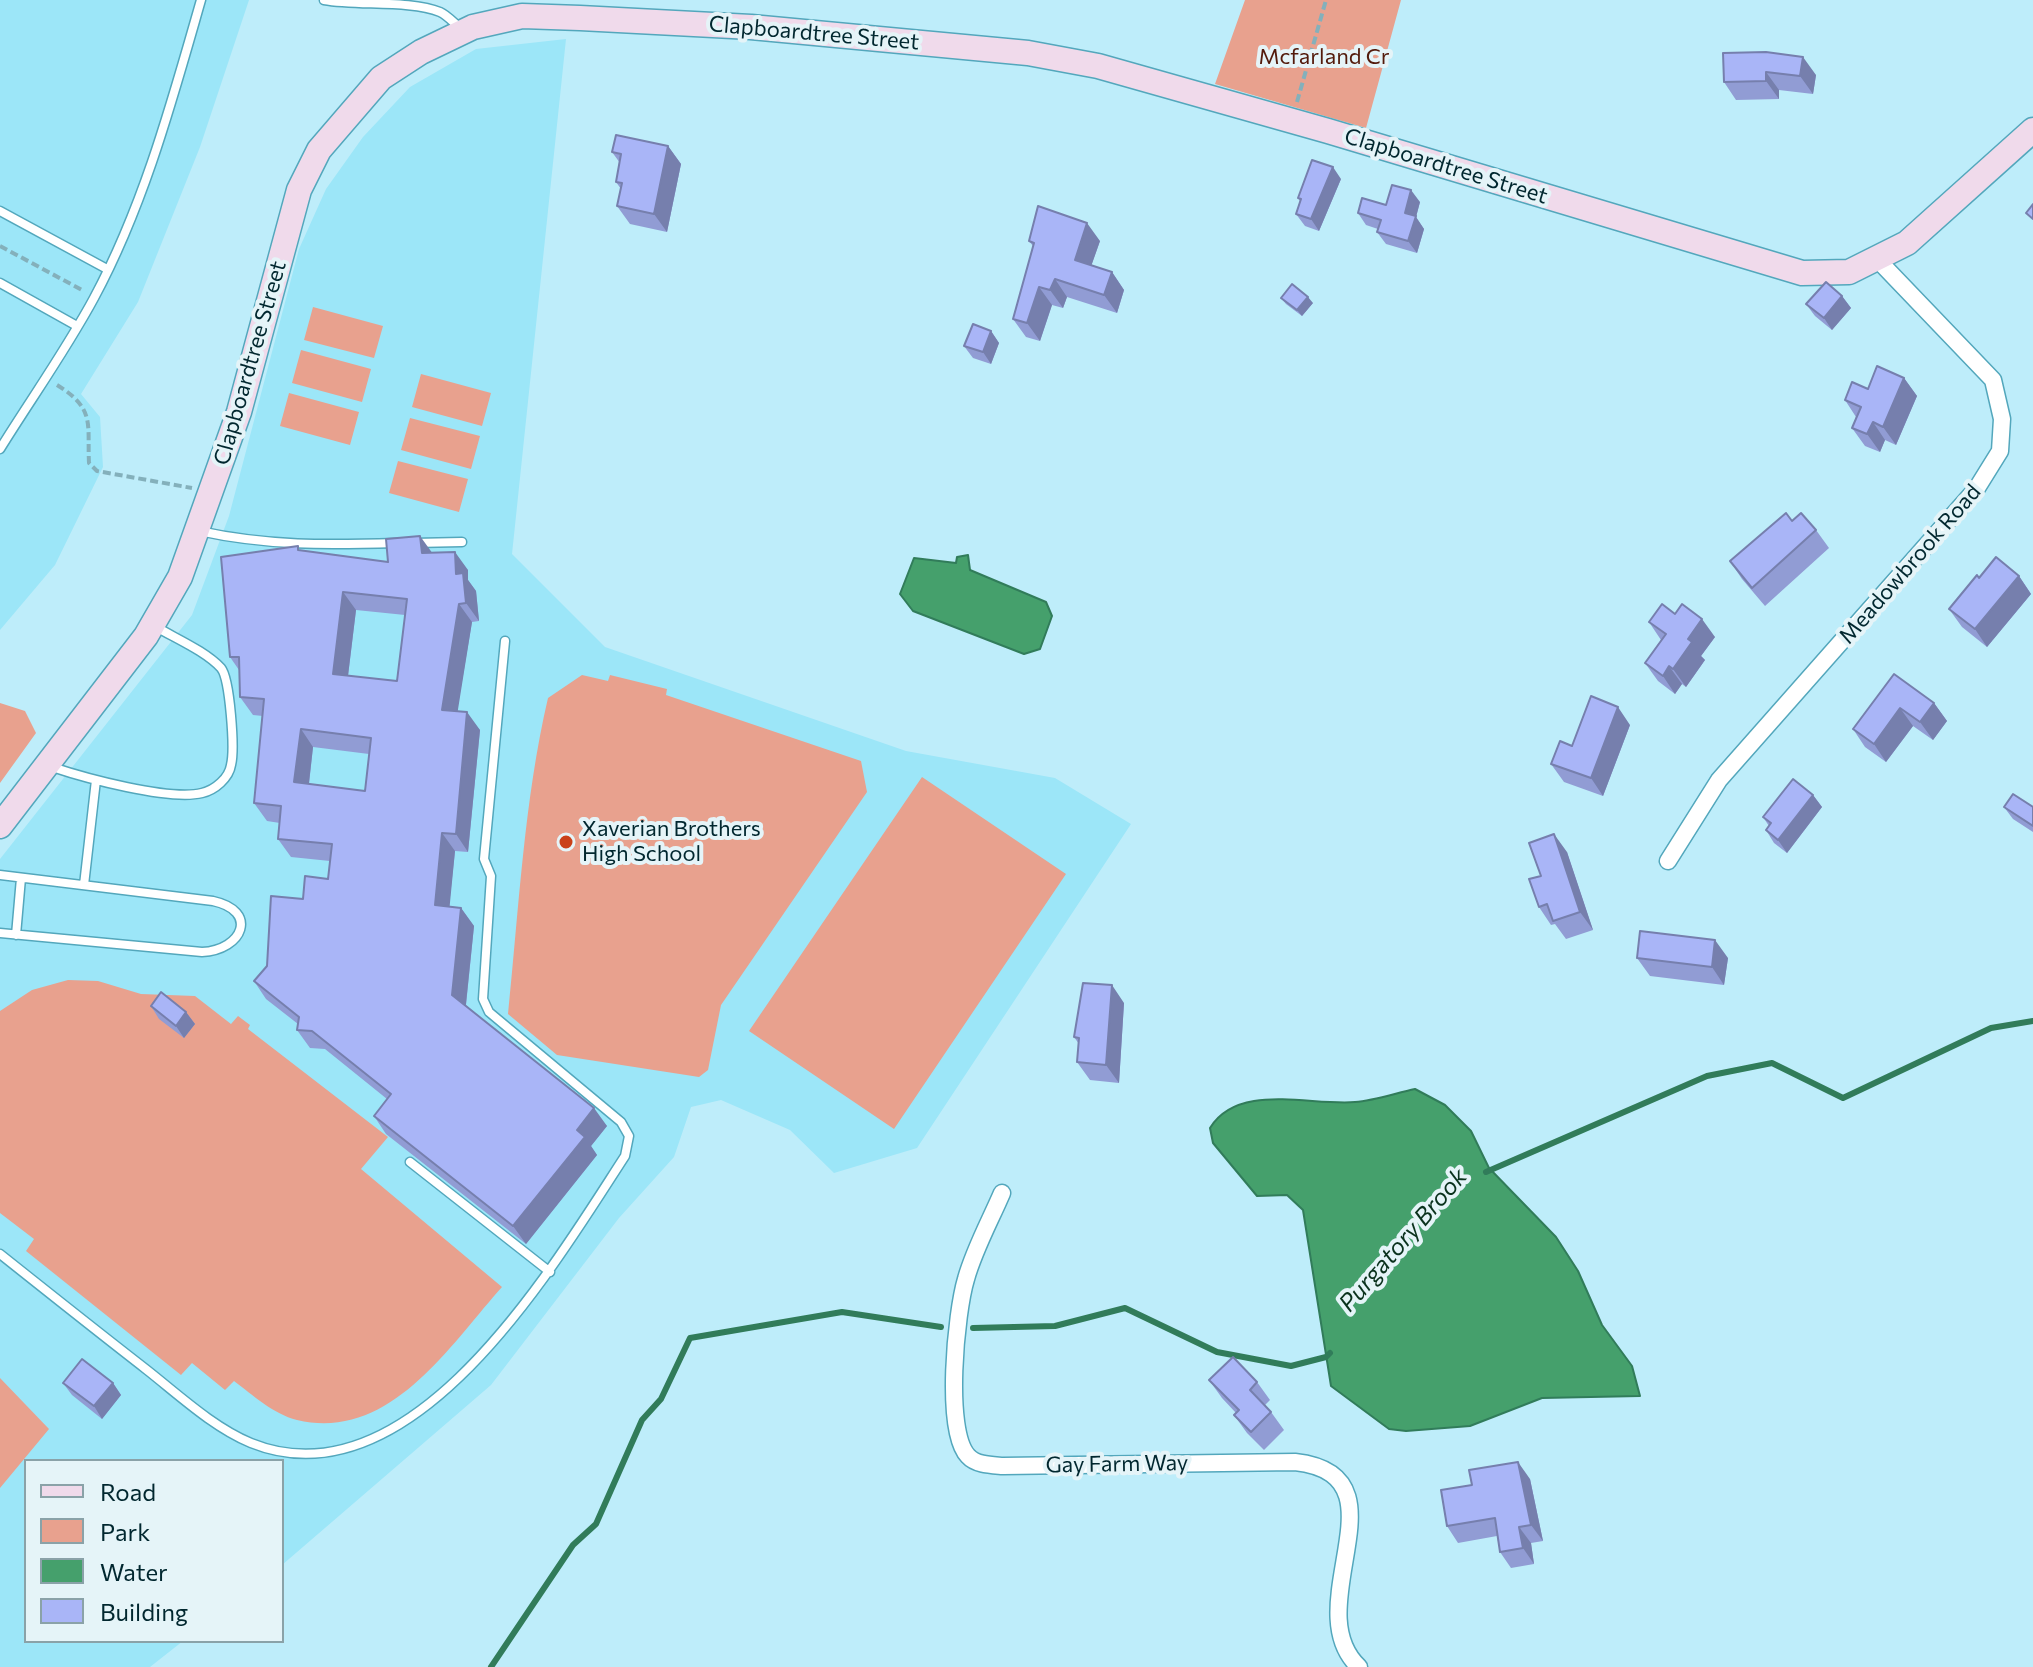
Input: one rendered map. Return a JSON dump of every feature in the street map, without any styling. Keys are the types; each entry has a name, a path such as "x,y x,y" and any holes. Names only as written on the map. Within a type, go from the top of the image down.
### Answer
{"main road":[{"name":"Clapboardtree Street","path":"0,826 153,625 180,577 199,531 239,412 299,190 319,150 381,78 421,52 464,31 522,16 580,14 1028,53 1098,66 1802,273 1849,272 1907,243 2033,130"}],"street":[{"name":"Meadowbrook Road","path":"1668,861 1719,780 1977,488 2000,451 2002,419 1993,380 1877,259"},
{"name":"Gay Farm Way","path":"1002,1193 966,1279 956,1333 956,1423 959,1442 969,1457 984,1464 1003,1466 1295,1462 1319,1465 1340,1479 1349,1503 1351,1534 1335,1614 1339,1636 1359,1667"}],"lane":[{"path":"0,449 95,297 152,165 201,0"},
{"path":"324,0 398,4 439,11 464,31"},
{"path":"0,211 107,269"},
{"path":"0,283 77,326"},
{"path":"199,531 253,543 296,545 462,542"},
{"path":"47,766 96,780 181,794 202,793 225,779 232,765 227,679 222,669 153,625"},
{"path":"0,1254 206,1417 252,1443 297,1453 346,1449 401,1426 461,1377 550,1272 625,1156 629,1136 621,1122 489,1012 483,999 491,876 484,859 505,641"},
{"path":"84,885 96,780"},
{"path":"0,875 221,903 236,913 242,928 232,945 223,950 202,952 0,933"},
{"path":"16,935 21,878"},
{"path":"410,1162 550,1272"}],"path":[{"path":"1291,121 1326,0"},
{"path":"0,246 95,297"},
{"path":"45,377 65,390 83,408 90,424 89,463 97,471 161,481 211,494"}],"shaded area":[{"path":"0,0 249,0 200,147 138,302 81,394 100,417 103,467 55,565 0,630"},
{"name":"Xaverian Brothers High School","path":"566,39 512,554 605,647 906,751 1055,778 1131,824 917,1148 834,1173 790,1130 721,1100 691,1107 674,1157 619,1218 491,1385 284,1563 284,1459 24,1459 24,1643 180,1643 150,1667 0,1667 0,859 192,615 229,516 299,249 326,189 363,137 410,87 476,49"}],"green space":[{"name":"Mcfarland Cr","path":"1245,0 1401,0 1366,128 1215,84"},
{"path":"313,307 383,326 374,358 304,340"},
{"path":"301,350 371,369 362,402 292,383"},
{"path":"421,374 491,393 482,426 412,407"},
{"path":"289,393 359,412 350,445 280,426"},
{"path":"410,418 480,436 471,469 401,450"},
{"path":"398,461 468,479 459,512 389,493"},
{"path":"582,675 608,681 610,675 667,689 666,695 861,761 867,792 721,1005 708,1070 699,1077 557,1055 508,1014 528,815 548,698"},
{"path":"0,703 25,711 36,733 0,783"},
{"path":"922,777 1066,874 894,1129 749,1031"},
{"path":"68,980 98,981 141,994 195,996 231,1024 238,1016 250,1025 248,1029 388,1137 361,1169 502,1287 414,1384 389,1403 361,1417 330,1423 288,1417 264,1404 234,1381 225,1390 192,1363 181,1375 26,1251 34,1239 0,1213 0,1011 32,990"},
{"path":"0,1378 49,1429 0,1488"}],"water":[{"path":"968,555 970,570 1046,602 1052,616 1040,649 1024,654 913,611 900,594 914,558 956,563 957,557"},
{"path":"1415,1089 1445,1105 1471,1131 1489,1168 1556,1237 1578,1271 1602,1325 1632,1366 1640,1396 1542,1398 1470,1426 1406,1431 1389,1429 1331,1386 1303,1210 1287,1195 1257,1196 1213,1143 1210,1128 1222,1114 1238,1105 1256,1101 1355,1102"}],"building":[{"path":"1766,52 1803,57 1800,76 1766,72 1766,81 1724,82 1723,53"},
{"path":"616,135 668,146 654,214 617,206 622,183 616,182 621,154 612,152"},
{"path":"1312,160 1333,167 1311,219 1296,214 1301,199 1298,198"},
{"path":"1392,185 1411,190 1405,213 1416,216 1408,241 1377,232 1381,220 1358,213 1362,198 1386,205"},
{"path":"2033,204 2033,219 2026,213"},
{"path":"1038,206 1087,223 1075,260 1112,272 1104,295 1055,279 1050,290 1039,287 1027,323 1013,319 1034,243 1029,241"},
{"path":"1826,282 1842,296 1824,318 1806,304"},
{"path":"1292,284 1308,297 1297,310 1281,298"},
{"path":"973,324 991,331 983,352 964,346"},
{"path":"1877,366 1904,378 1883,427 1873,422 1867,434 1852,428 1861,407 1845,400 1852,382 1868,389"},
{"path":"1786,513 1792,521 1801,513 1816,530 1752,588 1730,561"},
{"path":"420,536 422,553 455,552 456,574 463,573 466,603 459,604 442,710 467,712 456,834 442,833 435,905 461,908 452,995 594,1108 577,1130 585,1137 513,1226 374,1116 391,1094 312,1031 297,1030 299,1017 254,981 267,966 271,896 303,899 305,876 328,879 332,844 278,839 281,806 254,803 264,699 240,697 239,657 230,657 221,557 298,546 298,550 388,562 386,539","holes":["343,592 407,599 397,681 333,674","301,729 371,738 365,791 294,782"]},
{"path":"1996,557 2019,576 1975,629 1949,609"},
{"path":"1662,604 1675,614 1682,604 1702,619 1688,639 1692,642 1673,669 1669,666 1663,676 1645,663 1666,634 1649,622"},
{"path":"1894,674 1934,703 1920,722 1900,708 1874,744 1853,729"},
{"path":"1591,696 1618,707 1591,778 1551,764 1560,741 1572,746"},
{"path":"1793,779 1813,795 1778,840 1766,830 1771,823 1763,817"},
{"path":"2013,794 2033,807 2033,826 2004,807"},
{"path":"1554,834 1580,912 1553,921 1547,904 1539,907 1529,879 1541,876 1529,843"},
{"path":"1640,931 1715,940 1712,967 1637,958"},
{"path":"1083,983 1112,985 1106,1065 1077,1062 1079,1038 1074,1037"},
{"path":"161,992 186,1012 176,1026 151,1006"},
{"path":"1233,1357 1257,1382 1250,1390 1271,1412 1251,1432 1234,1415 1239,1410 1209,1380"},
{"path":"82,1359 113,1383 94,1406 63,1383"},
{"path":"1518,1462 1531,1525 1519,1527 1523,1548 1500,1552 1495,1518 1447,1526 1441,1490 1472,1485 1469,1470"}],"waterway":[{"name":"Purgatory Brook","path":"1486,1172 1707,1076 1772,1063 1843,1098 1991,1028 2033,1021"},
{"name":"Purgatory Brook","path":"973,1328 1055,1326 1125,1308 1217,1352 1291,1366 1326,1357 1330,1353"},
{"name":"Purgatory Brook","path":"491,1667 573,1545 596,1524 642,1420 661,1399 690,1338 842,1312 941,1327"}],"place":[{"name":"Xaverian Brothers High School","path":"566,842"}]}
